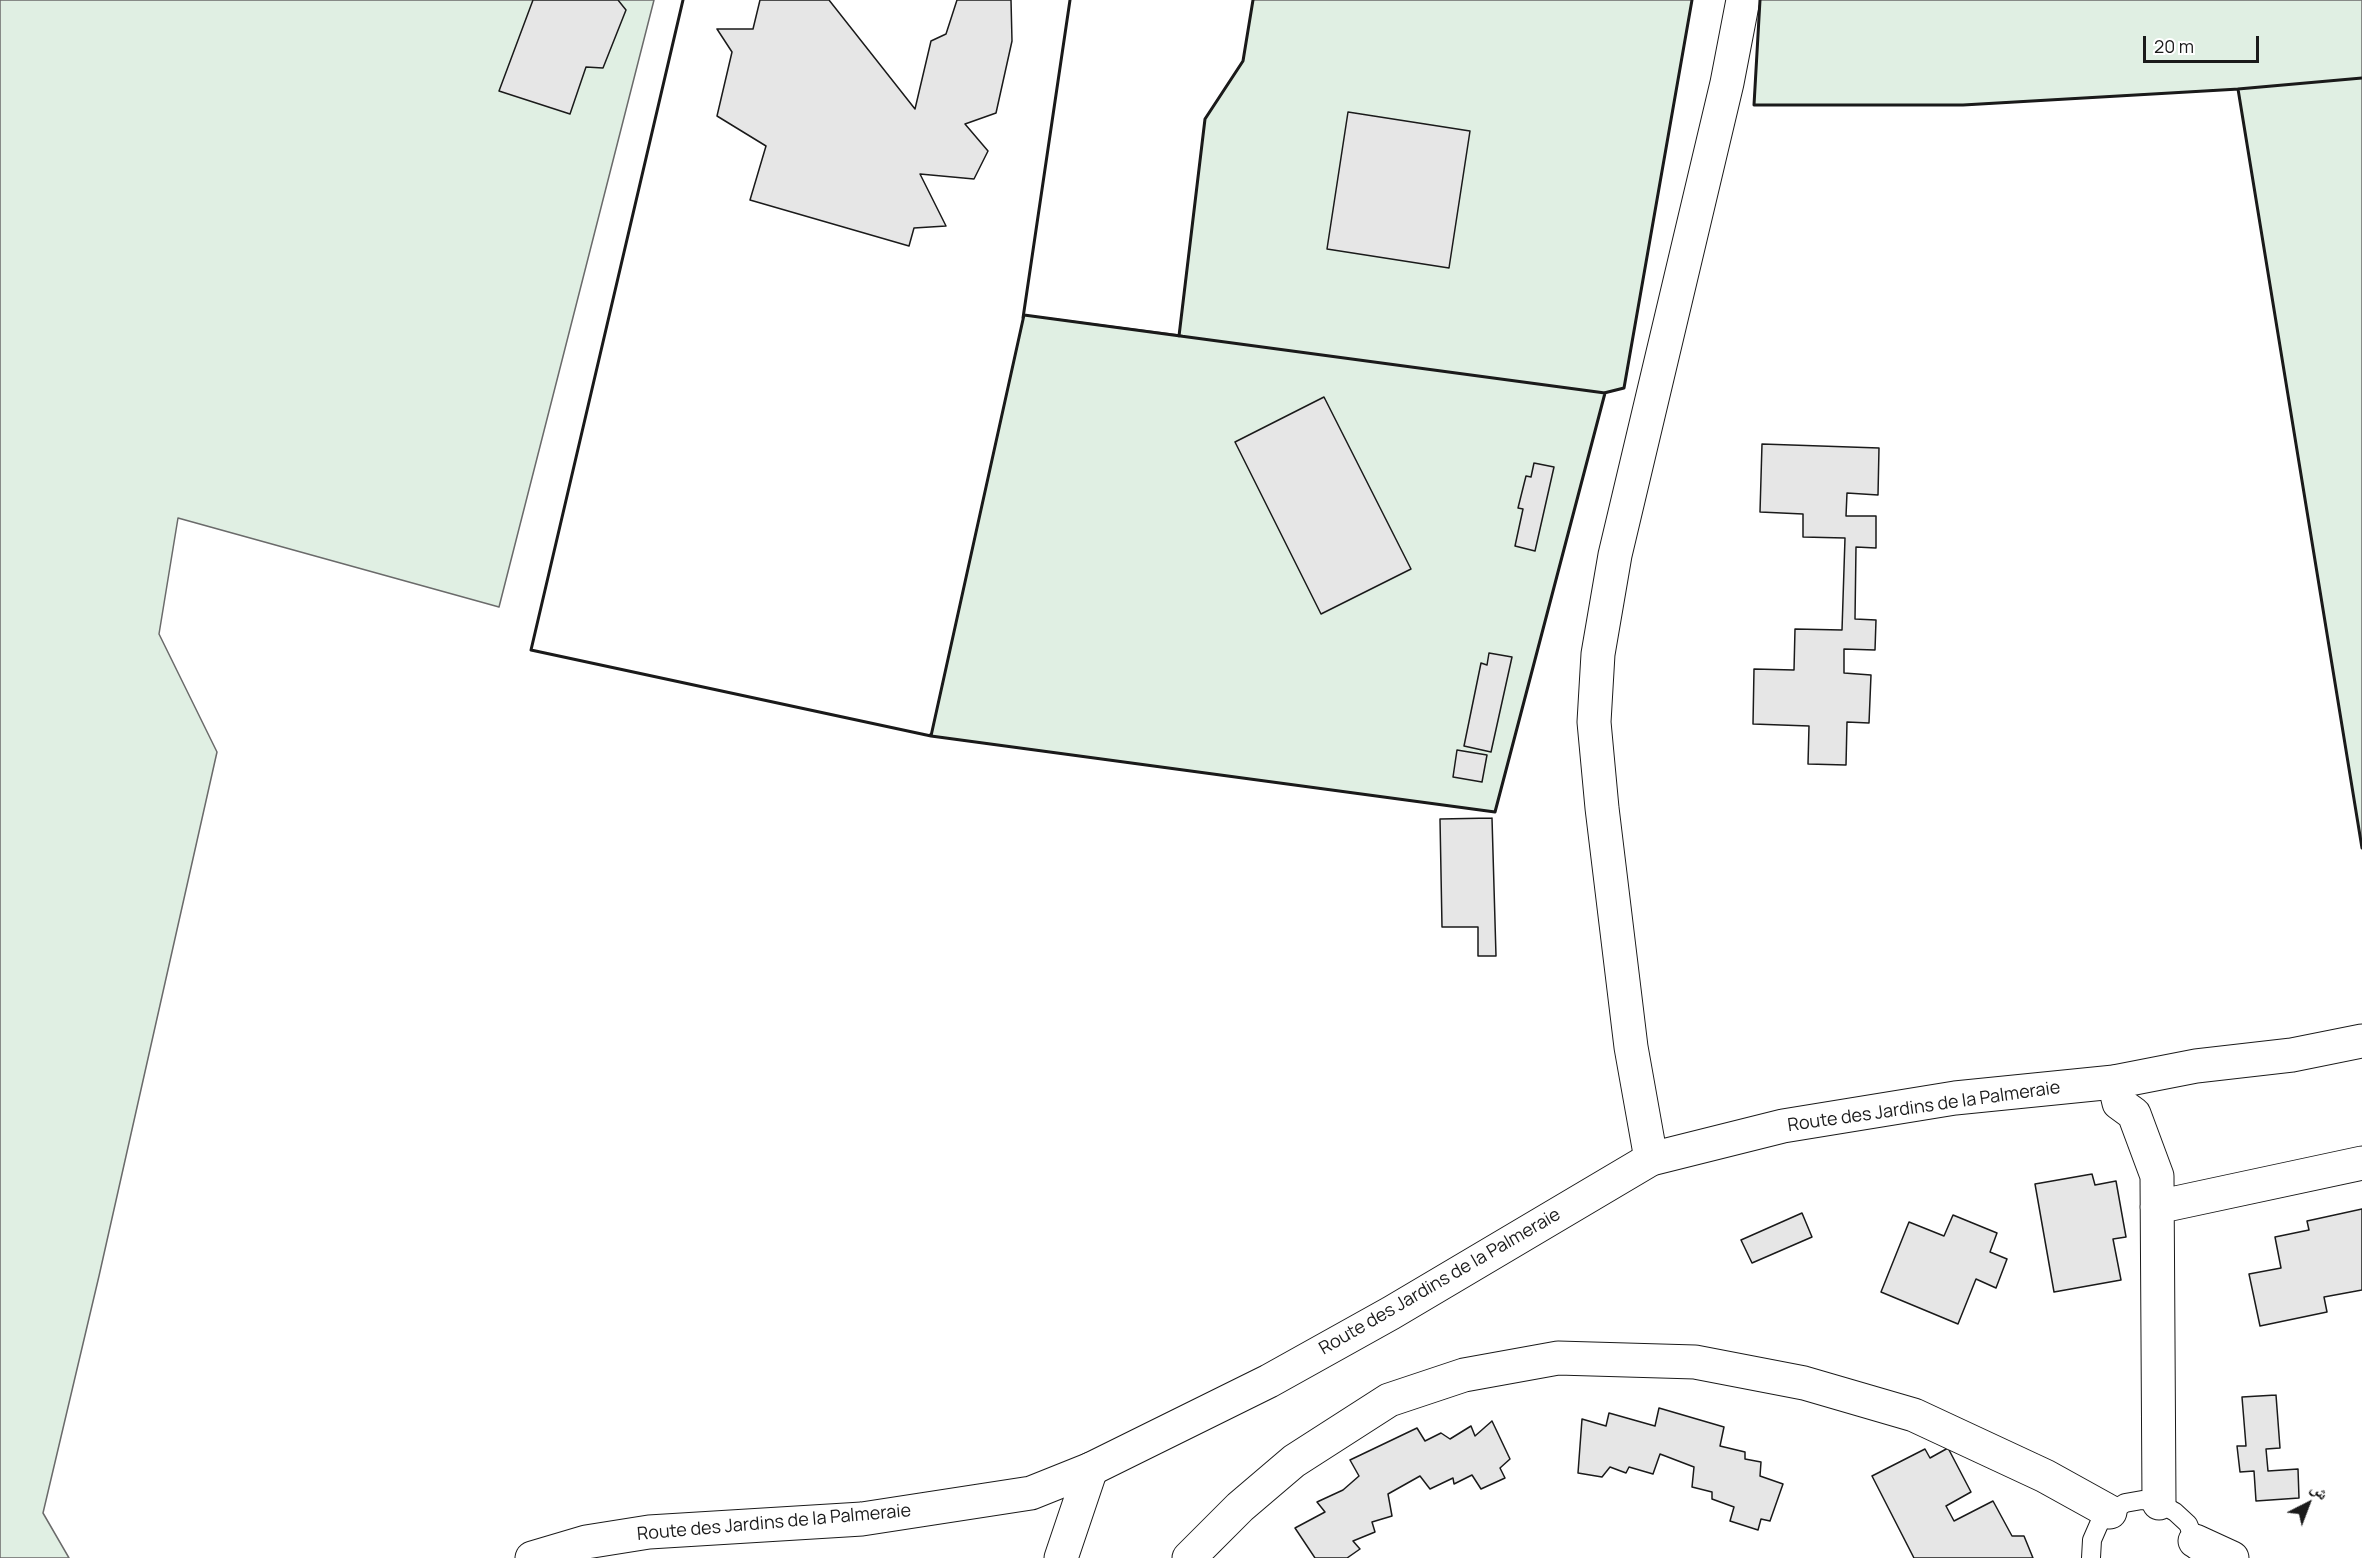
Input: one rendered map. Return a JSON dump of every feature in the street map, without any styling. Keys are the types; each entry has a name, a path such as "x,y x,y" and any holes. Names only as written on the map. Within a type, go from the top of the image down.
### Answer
{"street":[{"path":"1651,1160 1631,1047 1602,808 1594,722 1598,654 1615,555 1727,82 1743,0"},
{"name":"Route des Jardins de la Palmeraie","path":"532,1558 586,1542 649,1532 862,1519 1031,1492 1091,1469 1269,1381 1391,1313 1651,1160 1783,1126 1955,1098 2114,1082 2196,1066 2292,1055 2362,1041"},
{"path":"2114,1082 2119,1103 2134,1114 2157,1176 2159,1503"},
{"path":"2157,1207 2362,1163"},
{"path":"1189,1558 1240,1507 1294,1461 1389,1400 1464,1375 1558,1358 1695,1362 1804,1383 1914,1415 2045,1476 2110,1512"},
{"path":"1061,1558 1091,1469"},
{"path":"2195,1550 2232,1558"}],"lane":[{"path":"2091,1558 2092,1540 2099,1524 2110,1512 2125,1503 2142,1500 2159,1503 2175,1512 2187,1524 2195,1550"}],"green space":[{"path":"0,0 654,0 499,607 178,518 159,634 217,752 43,1513 69,1558 0,1558"},
{"path":"1253,0 1692,0 1624,388 1605,393 1495,812 931,736 1024,315 1179,335 1205,119 1243,61"},
{"path":"1760,0 2362,0 2362,848 2238,89 1963,105 1754,105"}],"building":[{"path":"533,0 618,0 626,10 603,68 586,67 570,114 499,91"},
{"path":"760,0 829,0 915,109 931,41 946,34 957,0 1011,0 1012,41 996,113 965,124 988,151 974,179 920,174 946,226 914,228 909,246 750,200 766,146 717,116 732,52 717,29 753,29"},
{"path":"1348,112 1470,131 1449,268 1327,249"},
{"path":"1324,397 1411,569 1321,614 1235,442"},
{"path":"1762,444 1879,448 1878,495 1847,493 1846,516 1876,516 1876,548 1856,547 1855,619 1876,620 1875,650 1844,649 1844,673 1871,675 1869,723 1847,722 1846,765 1808,764 1809,726 1753,724 1754,669 1794,670 1795,629 1842,630 1845,538 1803,537 1803,514 1760,512"},
{"path":"1534,463 1554,467 1535,551 1515,546 1523,509 1518,508 1526,476 1531,477"},
{"path":"1489,653 1512,657 1491,752 1464,746 1481,663 1487,665"},
{"path":"1457,750 1487,755 1482,782 1453,777"},
{"path":"1492,818 1496,956 1478,956 1478,927 1442,927 1440,819"},
{"path":"2092,1174 2095,1185 2116,1181 2126,1237 2113,1239 2121,1280 2054,1292 2035,1184"},
{"path":"2362,1209 2362,1290 2324,1297 2327,1312 2260,1326 2249,1274 2281,1268 2275,1237 2309,1230 2307,1221"},
{"path":"1802,1213 1812,1237 1752,1263 1741,1240"},
{"path":"1953,1215 1997,1233 1990,1252 2007,1259 1996,1288 1976,1279 1958,1324 1881,1292 1909,1222 1944,1236"},
{"path":"2276,1395 2280,1448 2266,1449 2268,1471 2298,1469 2299,1498 2256,1501 2254,1471 2240,1472 2237,1446 2246,1446 2242,1397"},
{"path":"1659,1408 1724,1427 1720,1446 1745,1452 1745,1459 1761,1462 1760,1476 1783,1484 1770,1521 1761,1519 1758,1530 1730,1521 1734,1507 1712,1499 1712,1492 1692,1487 1694,1467 1660,1454 1653,1474 1629,1467 1626,1473 1610,1467 1602,1477 1578,1473 1582,1419 1606,1426 1609,1413 1655,1426"},
{"path":"1492,1421 1510,1459 1500,1468 1505,1478 1481,1489 1472,1475 1454,1484 1453,1478 1430,1489 1420,1476 1388,1494 1392,1516 1372,1522 1375,1532 1353,1541 1360,1549 1347,1558 1315,1558 1295,1528 1325,1512 1317,1502 1343,1490 1359,1476 1350,1460 1417,1428 1425,1441 1441,1433 1450,1439 1471,1426 1475,1436"},
{"path":"1948,1448 1971,1492 1946,1506 1954,1521 1993,1501 2012,1536 2024,1536 2033,1558 1914,1558 1872,1476 1925,1449 1930,1458"}],"wall":[{"path":"683,0 531,650 931,736 931,734"},
{"path":"1023,318 1070,0"},
{"path":"1182,336 1179,336 1205,119 1243,61 1253,0"},
{"path":"1604,393 1624,388 1692,0"},
{"path":"1760,0 1754,105 1963,105 2239,89"},
{"path":"2362,78 2238,89 2362,848"},
{"path":"1024,315 1605,393 1495,812 931,736 1024,315"}]}
